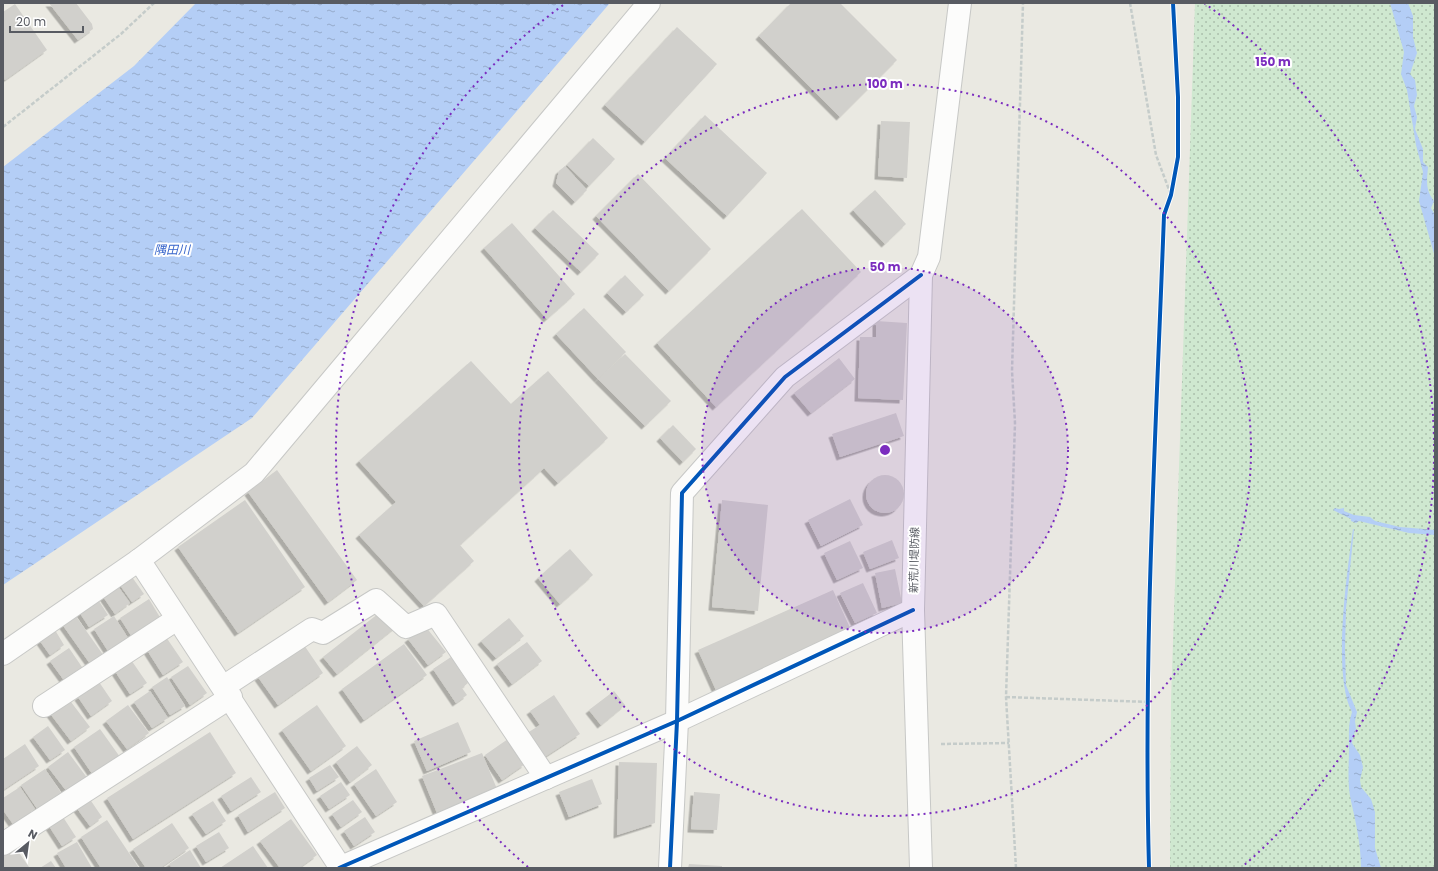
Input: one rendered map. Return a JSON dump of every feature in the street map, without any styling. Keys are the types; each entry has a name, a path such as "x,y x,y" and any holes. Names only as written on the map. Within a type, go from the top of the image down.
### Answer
{"street":[{"path":"3,654 139,560 254,473 649,3"},
{"path":"670,868 677,721 682,493 785,377 920,275 929,257 960,3"},
{"name":"新荒川堤防線","path":"920,275 912,610 920,868"},
{"path":"139,560 227,692 340,868 677,721 912,610"},
{"path":"3,844 227,692 312,629 323,632 376,600 406,628 436,614 546,778"},
{"path":"44,706 177,619"}],"path":[{"path":"3,126 121,34 154,3"},
{"path":"1016,868 1006,697 1015,423 1012,372 1023,3"},
{"path":"1130,3 1156,155 1170,195"},
{"path":"1168,202 1174,180"},
{"path":"1149,695 1149,710"},
{"path":"1006,697 1149,702"},
{"path":"917,744 1009,743"}],"green space":[{"path":"1195,3 1435,3 1435,868 1170,868 1171,700"}],"water":[{"name":"隅田川","path":"196,3 610,3 252,418 3,585 3,167 134,66"},
{"path":"1390,3 1408,3 1413,16 1413,37 1417,53 1410,74 1415,80 1417,95 1414,106 1417,117 1415,129 1423,149 1423,162 1428,167 1428,189 1434,201 1431,208 1435,215 1435,257 1419,201 1423,172 1416,145 1407,90 1401,74 1404,52"},
{"path":"1335,508 1344,508 1344,511 1354,515 1370,517 1375,521 1400,527 1435,530 1435,535 1409,533 1359,521 1356,523 1333,510"},
{"path":"1353,529 1346,609 1346,685 1357,712 1355,721 1356,729 1352,743 1360,755 1363,767 1360,780 1361,787 1371,799 1375,812 1375,848 1381,868 1361,868 1359,842 1349,788 1349,730 1352,712 1346,696 1342,650 1345,596"}],"building":[{"path":"49,3 76,3 92,24 93,29 78,40"},
{"path":"791,3 840,3 897,60 840,117 759,36"},
{"path":"15,4 47,50 5,80 3,77 3,12"},
{"path":"677,27 717,64 645,142 605,105"},
{"path":"705,115 767,173 727,216 665,158"},
{"path":"881,121 910,122 907,178 878,176"},
{"path":"593,138 615,159 589,186 567,165"},
{"path":"565,166 587,190 575,202 556,183 559,171"},
{"path":"638,174 711,249 669,291 596,216"},
{"path":"875,190 906,224 885,244 853,210"},
{"path":"802,209 861,272 716,407 657,343"},
{"path":"553,210 599,254 581,272 535,228"},
{"path":"512,223 575,294 547,319 484,248"},
{"path":"625,275 644,295 626,312 607,293"},
{"path":"584,308 626,352 598,379 556,334"},
{"path":"876,321 907,323 903,400 858,398 860,337 876,337"},
{"path":"625,354 671,401 645,426 598,379"},
{"path":"839,358 855,379 811,413 794,393"},
{"path":"471,361 511,404 548,371 608,438 558,483 544,468 460,545 474,561 424,606 359,535 396,502 359,461"},
{"path":"896,413 904,436 840,457 832,434"},
{"path":"673,425 696,449 683,462 660,438"},
{"path":"277,470 357,580 328,602 248,492"},
{"path":"885,475 898,481 904,494 898,507 885,513 872,507 866,494 872,481"},
{"path":"850,499 863,525 821,546 808,520"},
{"path":"245,500 305,587 238,633 178,547"},
{"path":"722,500 768,505 758,611 712,607"},
{"path":"892,540 899,558 870,569 863,552"},
{"path":"850,541 863,568 837,580 824,553"},
{"path":"570,549 593,575 560,604 538,578"},
{"path":"895,569 902,603 882,608 875,573"},
{"path":"132,577 144,594 132,602 120,585"},
{"path":"863,583 877,613 855,623 840,593"},
{"path":"117,585 130,603 115,614 102,595"},
{"path":"833,590 851,630 716,690 698,650"},
{"path":"97,598 108,615 89,627 78,610"},
{"path":"149,599 161,619 132,637 120,618"},
{"path":"383,610 397,626 337,674 323,657"},
{"path":"75,615 104,656 91,665 62,624"},
{"path":"114,616 128,638 108,651 94,629"},
{"path":"509,618 524,636 496,658 481,641"},
{"path":"425,626 446,652 428,665 408,639"},
{"path":"55,630 64,645 50,655 40,641"},
{"path":"166,637 183,662 163,675 147,650"},
{"path":"527,642 542,661 512,684 497,664"},
{"path":"404,644 427,675 364,720 342,689"},
{"path":"304,645 323,673 278,705 258,677"},
{"path":"69,648 84,670 66,683 50,661"},
{"path":"129,657 147,683 130,694 113,668"},
{"path":"451,657 468,683 462,688 467,695 456,703 433,669"},
{"path":"188,666 207,693 190,705 171,677"},
{"path":"167,677 185,706 170,715 152,687"},
{"path":"99,682 112,701 91,716 78,697"},
{"path":"150,691 168,718 152,728 134,702"},
{"path":"614,691 625,705 601,725 589,710"},
{"path":"554,695 580,734 540,760 524,735 540,725 530,711"},
{"path":"68,698 90,727 71,741 49,712"},
{"path":"128,705 149,733 127,749 106,721"},
{"path":"317,705 346,746 311,771 282,730"},
{"path":"458,722 471,752 427,771 414,741"},
{"path":"48,726 65,750 50,760 33,737"},
{"path":"100,729 120,757 93,775 74,747"},
{"path":"210,732 236,773 133,839 107,798"},
{"path":"508,739 525,764 502,780 485,755"},
{"path":"25,744 39,766 3,790 3,759"},
{"path":"357,746 372,765 350,782 336,762"},
{"path":"68,752 88,779 68,793 48,767"},
{"path":"482,753 497,789 437,813 422,776"},
{"path":"619,762 657,763 655,823 617,835"},
{"path":"330,765 339,777 317,791 309,778"},
{"path":"45,769 62,794 38,810 21,785"},
{"path":"376,769 397,802 376,816 354,784"},
{"path":"251,777 261,792 231,811 221,796"},
{"path":"592,779 602,804 569,817 559,792"},
{"path":"341,782 350,795 329,809 320,796"},
{"path":"20,787 35,809 13,824 3,810 3,798"},
{"path":"275,792 285,808 248,832 238,815"},
{"path":"694,792 720,794 717,830 691,829"},
{"path":"89,798 102,817 90,826 76,807"},
{"path":"353,800 362,812 341,827 332,814"},
{"path":"213,801 226,821 206,834 192,814"},
{"path":"63,817 76,837 62,846 49,826"},
{"path":"365,817 375,832 354,846 344,831"},
{"path":"291,819 317,855 299,868 280,868 260,841"},
{"path":"107,820 139,868 101,868 81,837"},
{"path":"172,823 189,848 160,868 146,868 133,849"},
{"path":"219,832 229,848 206,862 196,846"},
{"path":"77,842 92,868 66,868 57,853"},
{"path":"253,846 268,868 220,868"},
{"path":"15,847 29,867 3,868 3,855"},
{"path":"190,850 201,868 172,868 169,864"},
{"path":"51,861 56,868 40,868"},
{"path":"689,864 722,866 722,868 688,868"}],"cycle path":[{"path":"1149,868 1149,623 1154,460 1164,215 1171,195 1178,157 1178,97 1173,3"},
{"path":"670,868 677,721 682,493 785,377 921,275"},
{"path":"339,868 677,721 913,610"}]}
